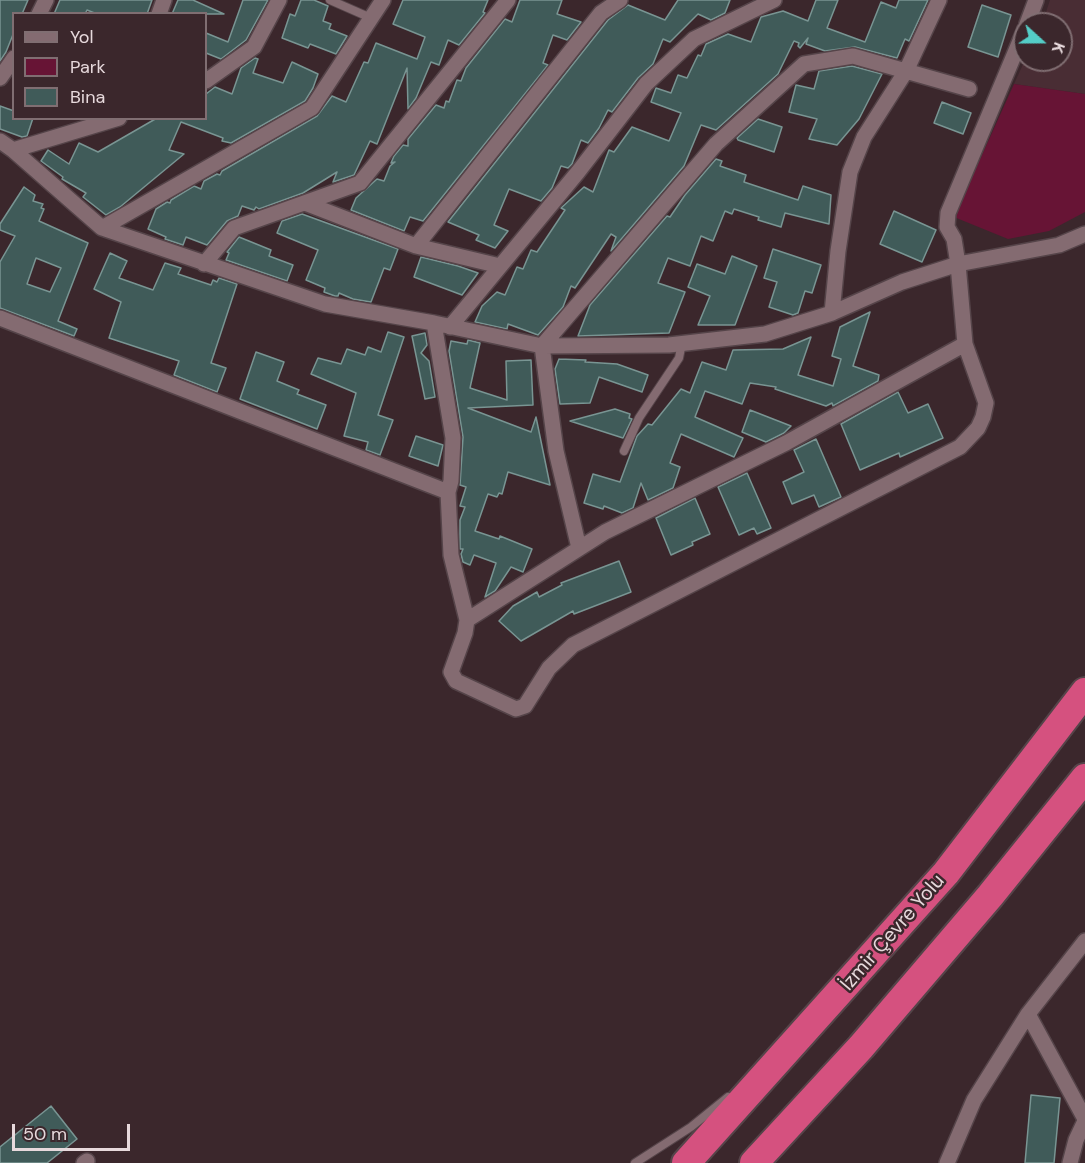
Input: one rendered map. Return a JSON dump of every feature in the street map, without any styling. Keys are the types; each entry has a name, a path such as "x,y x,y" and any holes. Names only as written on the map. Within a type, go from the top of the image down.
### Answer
{"highway":[{"name":"İzmir Çevre Yolu","path":"686,1163 946,873 1085,692"},
{"path":"754,1163 861,1047 990,896 1085,778"}],"street":[{"path":"207,80 254,47 279,0"},
{"path":"102,228 312,108 383,0"},
{"path":"204,264 234,228 360,183 508,0"},
{"path":"416,246 601,13 620,0"},
{"path":"450,327 578,172 645,84 694,39 774,0"},
{"path":"832,313 838,251 850,172 864,137 906,70 939,0"},
{"path":"579,548 556,452 543,346 716,144 804,64 854,56 969,89"},
{"path":"434,323 453,438 451,481 448,492 451,555 467,620 465,633 451,672 456,681 516,709 525,706 549,668 573,645 960,447 978,428 986,403 965,344 958,264 954,239 947,227 948,213 1013,57"},
{"path":"0,78 12,61"},
{"path":"6,146 114,120"},
{"path":"6,146 102,228 325,304 434,323 543,346 682,343 765,334 832,313 902,282 958,264 1059,246 1085,234"},
{"path":"305,203 416,246 500,266"},
{"path":"0,318 448,492"},
{"path":"467,620 605,532 786,443 965,344"},
{"path":"947,1163 974,1100 1028,1014 1085,941"},
{"path":"1066,965 1085,957"},
{"path":"1028,1014 1085,1120 1076,1140 1070,1163"}],"lane":[{"path":"330,0 371,18"},
{"path":"624,451 639,418 679,358 682,343"},
{"path":"752,1076 805,1032"},
{"path":"635,1163 691,1128 735,1091"}],"shaded area":[{"path":"1050,0 1085,0 1085,94 1014,84 1020,72 1073,72 1073,12 1046,12"}],"green space":[{"path":"1014,84 1085,94 1085,212 1049,231 1008,239 954,217"}],"building":[{"path":"0,0 28,0 23,12 12,12 12,37 0,61"},
{"path":"60,0 152,0 148,12 92,12 87,10 86,12 55,12"},
{"path":"178,0 193,0 224,14 207,14 207,12 173,12"},
{"path":"243,0 268,0 246,40 221,59 207,53 207,33 228,42"},
{"path":"301,0 314,0 328,6 323,21 331,24 329,29 347,36 336,54 310,44 308,48 282,38 290,14 295,16"},
{"path":"403,0 488,0 483,12 485,13 459,45 448,40 439,65 431,62 416,98 408,109 407,68 377,144 370,141 354,175 333,182 337,172 303,193 259,209 256,207 254,210 242,206 238,216 227,221 207,245 186,237 183,245 165,239 166,237 148,229 156,209 167,202 170,203 171,200 194,186 201,189 204,181 217,174 220,175 222,171 317,116 332,96 346,102 364,62 368,63 376,43 417,59 425,37 393,24"},
{"path":"520,0 562,0 557,14 581,22 567,40 553,35 543,63 548,65 423,221 410,217 404,231 351,210 356,198 377,179 384,181 390,166 395,162 391,163 394,156 403,145 408,146 408,139 436,105 444,108 446,101 449,102 457,80 461,81 466,68 505,19 512,22"},
{"path":"678,0 730,0 725,13 711,20 698,14 670,42 663,39 653,64 638,78 612,112 608,110 588,143 581,140 572,164 568,168 561,166 552,188 541,201 509,189 494,225 508,231 495,248 476,240 479,235 448,222 608,20 628,5 665,20"},
{"path":"816,0 838,0 827,28 865,42 881,2 896,8 899,0 928,0 909,41 905,39 897,58 855,47 825,51 806,44 808,38 800,48 799,43 794,41 778,74 716,130 701,125 684,166 611,251 616,237 611,234 575,288 571,286 563,307 538,335 508,324 507,329 475,322 482,306 497,292 505,295 517,267 523,269 531,250 537,252 565,210 561,208 584,187 593,192 609,150 614,152 632,127 669,141 681,113 651,102 656,88 671,93 678,75 687,78 706,44 728,34 751,42 761,17 783,11 808,21"},
{"path":"982,5 1011,15 998,57 968,47"},
{"path":"255,58 258,59 253,73 283,83 292,62 318,74 305,101 231,143 181,122 169,150 184,154 120,207 106,215 83,197 86,193 62,179 63,177 41,161 48,150 69,164 79,143 98,152 154,120 207,120 207,93 215,87 232,94 241,68"},
{"path":"852,66 882,74 859,119 837,145 809,139 817,119 789,112 796,85 814,89 819,71"},
{"path":"942,102 971,113 963,134 934,123"},
{"path":"0,106 12,110 12,120 32,120 27,136 22,137 0,129"},
{"path":"758,119 782,127 774,152 737,138"},
{"path":"716,159 722,161 720,166 746,175 744,182 798,200 803,186 831,195 829,224 785,213 781,227 734,209 732,214 725,211 713,241 701,236 690,266 668,258 658,283 685,292 669,333 578,336 590,305 667,216 670,217 685,195"},
{"path":"24,187 35,195 33,201 43,204 41,208 44,209 39,221 88,243 58,321 77,329 74,336 0,308 0,262 15,236 0,230 0,224","holes":["36,258 61,268 50,292 27,284"]},
{"path":"894,211 936,230 922,262 880,244"},
{"path":"302,214 398,249 390,270 384,268 371,302 353,299 339,293 335,296 324,292 325,288 306,280 318,250 277,233 282,221"},
{"path":"239,237 271,250 269,256 293,265 287,281 226,260 229,253 227,252"},
{"path":"773,249 821,265 812,293 805,291 798,313 793,315 769,307 777,282 764,278"},
{"path":"110,253 127,261 119,278 153,290 165,263 181,268 178,274 211,285 213,280 217,282 219,278 237,284 211,363 226,368 217,392 174,375 179,361 109,338 121,302 94,289"},
{"path":"732,256 757,266 735,325 698,325 710,296 688,287 697,264 725,274"},
{"path":"421,257 478,273 462,295 414,277"},
{"path":"870,312 853,366 879,375 878,381 833,406 832,403 826,406 775,389 776,387 750,383 742,404 705,391 695,417 743,438 734,457 681,434 670,463 680,467 673,488 648,500 641,483 633,508 622,513 604,506 603,509 584,503 593,474 620,482 637,436 648,424 652,425 681,389 690,393 702,362 726,370 733,350 783,349 811,337 798,375 833,386 841,359 832,356 840,327"},
{"path":"388,332 404,337 378,415 393,420 380,455 366,450 368,442 344,436 356,393 311,374 318,358 341,364 347,349 365,355 368,347 381,352"},
{"path":"425,333 427,345 421,353 429,361 435,397 425,399 412,336"},
{"path":"468,340 480,343 470,388 507,400 506,361 531,360 533,405 468,408 531,432 536,417 550,485 508,472 502,494 499,493 497,497 488,494 475,531 499,539 500,536 532,549 523,572 511,567 495,591 485,597 496,563 474,555 470,565 463,562 461,554 463,549 460,549 460,520 465,507 460,506 466,487 460,485 463,437 449,351 451,341 467,344"},
{"path":"256,352 284,362 277,381 299,390 297,394 326,405 317,429 240,399"},
{"path":"559,359 617,364 648,375 642,392 599,377 590,403 560,404 555,369"},
{"path":"898,392 908,413 928,404 943,438 900,457 899,453 860,470 841,424"},
{"path":"615,409 630,414 629,418 632,419 623,438 570,421"},
{"path":"750,410 791,426 784,433 766,442 742,432"},
{"path":"416,436 443,445 438,466 409,456"},
{"path":"816,439 841,497 819,507 814,495 792,504 783,482 804,472 794,450"},
{"path":"747,473 771,528 757,534 754,528 739,535 718,487"},
{"path":"695,498 710,534 671,555 656,518"},
{"path":"619,561 631,592 574,614 573,611 521,641 499,621 513,606 537,592 539,597 562,585 561,583"},
{"path":"1031,1095 1060,1098 1054,1163 1025,1163"},
{"path":"51,1106 77,1139 47,1163 0,1163 0,1147"}]}
